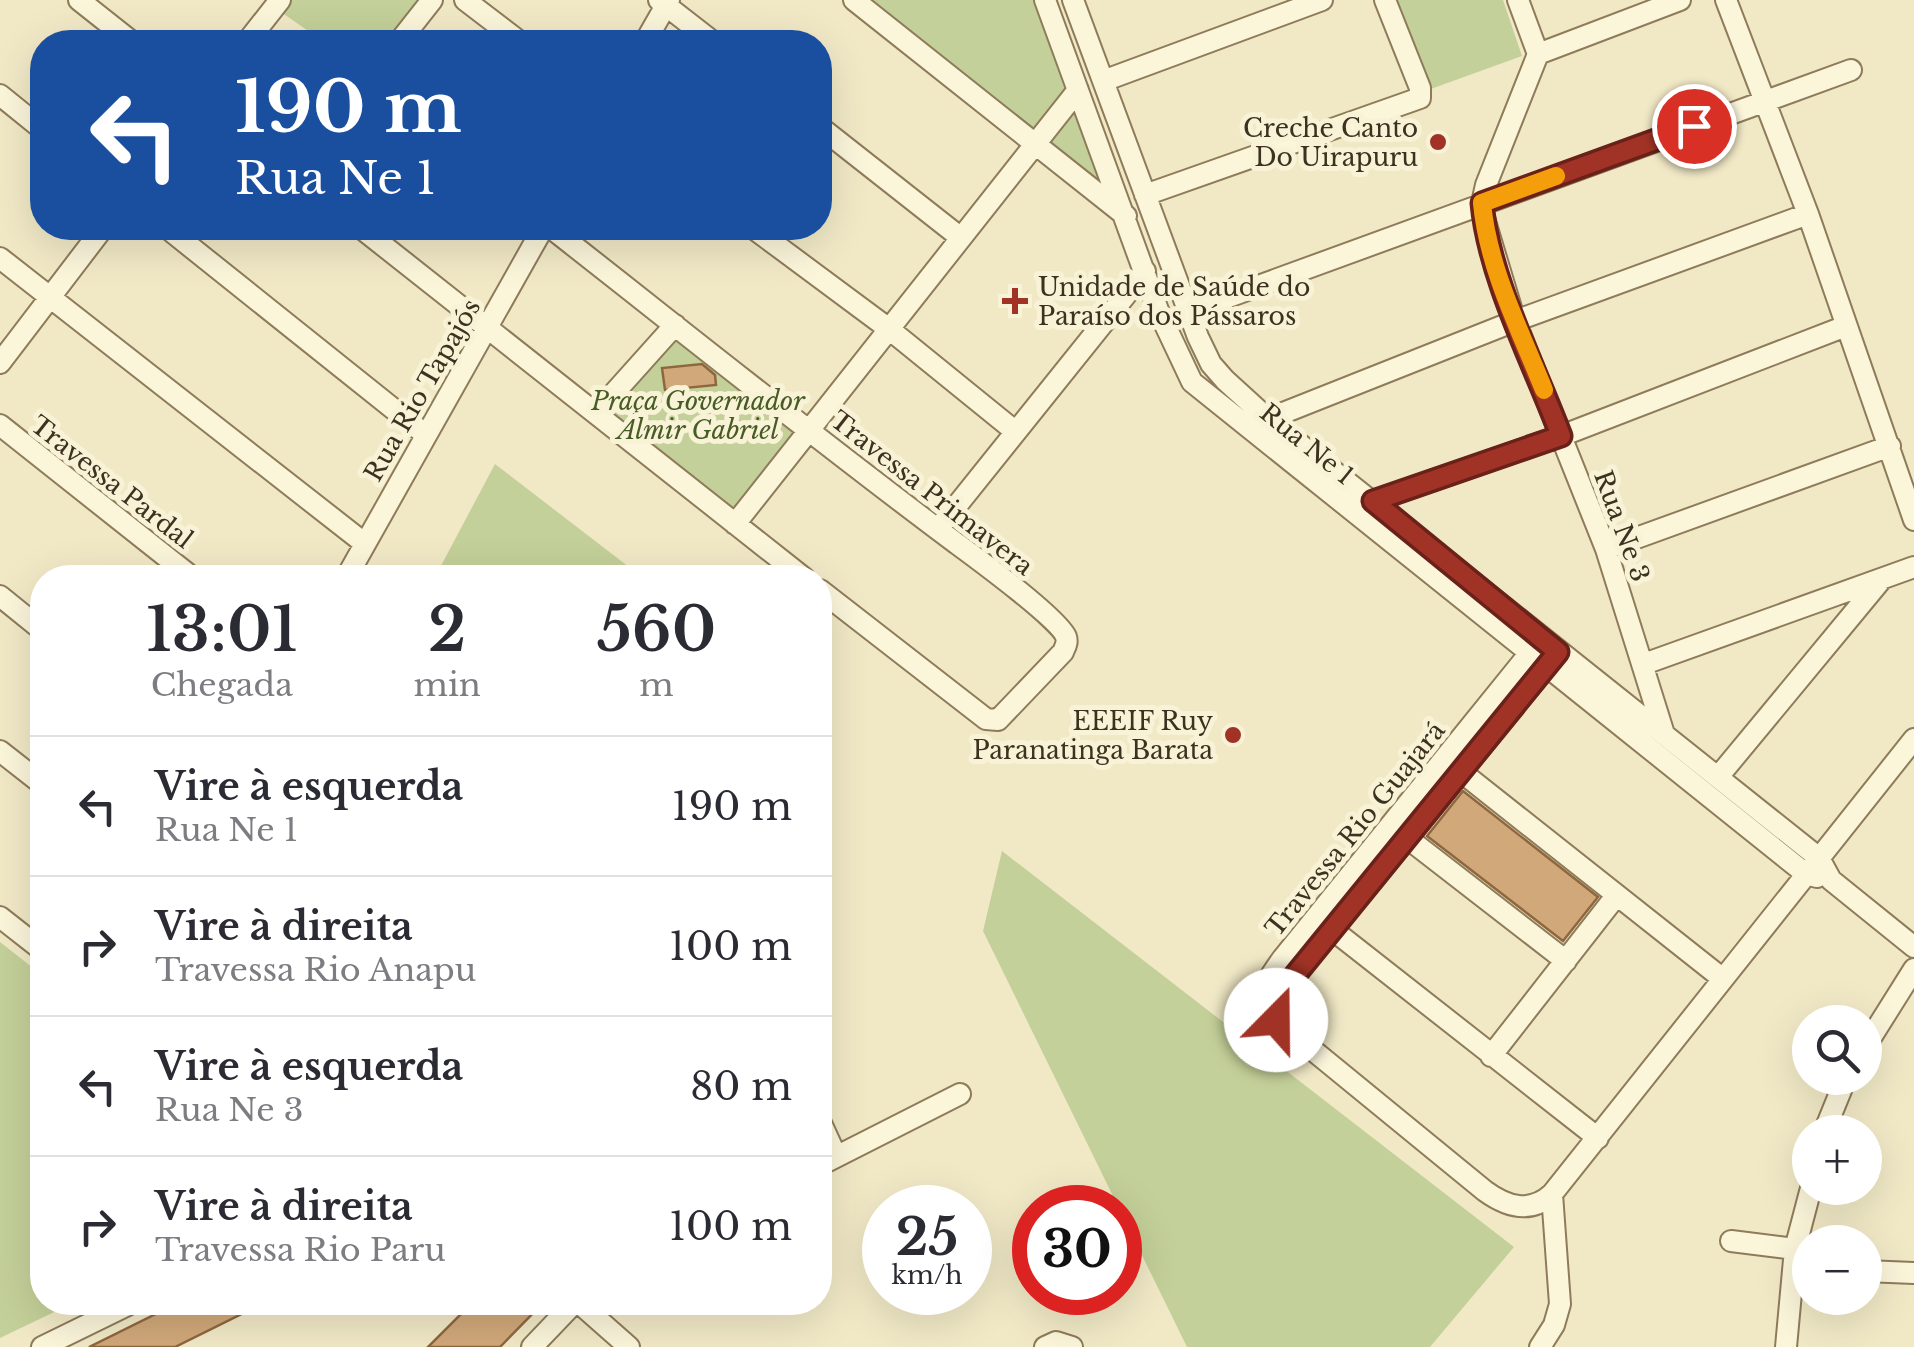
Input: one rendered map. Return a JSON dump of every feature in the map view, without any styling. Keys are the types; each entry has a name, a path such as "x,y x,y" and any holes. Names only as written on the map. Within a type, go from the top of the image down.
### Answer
{"street":[{"path":"79,0 117,30"},
{"path":"408,30 432,0"},
{"path":"465,0 504,30"},
{"path":"854,0 1126,216"},
{"name":"Rua Ne 1","path":"1045,0 1171,343 1192,382 1812,866"},
{"name":"Rua Ne 1","path":"1073,0 1184,303 1211,364 1243,399 1373,501 1534,646"},
{"path":"1104,81 1322,0"},
{"path":"1146,195 1414,101 1421,94 1385,0"},
{"path":"1482,203 1538,54 1518,0"},
{"path":"1538,54 1680,0"},
{"path":"1726,0 1808,214 1914,520"},
{"path":"255,30 276,1"},
{"path":"651,30 665,2 699,30"},
{"path":"1156,304 1184,303 1482,203 1851,70"},
{"path":"735,524 1078,90"},
{"path":"0,95 30,119"},
{"path":"832,136 961,238"},
{"name":"Rua Ne 3","path":"1482,203 1486,231 1514,321 1606,549 1664,734"},
{"path":"1268,419 1514,321 1808,214"},
{"path":"0,363 95,240"},
{"path":"182,240 426,435"},
{"path":"376,240 787,565"},
{"name":"Rua Rio Tapajós","path":"353,565 535,240"},
{"name":"Travessa Primavera","path":"566,240 1055,622 1066,637 1066,644 998,720 986,718 832,599"},
{"path":"770,240 889,329 1016,432"},
{"path":"0,258 364,543"},
{"path":"938,530 1146,271"},
{"path":"597,412 675,325"},
{"path":"1373,501 1561,436 1846,326"},
{"name":"Travessa Pardal","path":"0,425 176,565"},
{"path":"1606,549 1890,446"},
{"path":"1644,664 1914,567"},
{"path":"1718,777 1882,579"},
{"path":"0,596 30,620"},
{"name":"Travessa Rio Guajará","path":"1276,1020 1274,1009 1279,997 1333,930 1534,646"},
{"name":"Rua Ne 1","path":"1552,660 1664,734 1718,777 1812,866"},
{"name":"Travessa Rio Guajará","path":"1453,764 1552,660"},
{"path":"1276,1020 1500,1202 1539,1204 1552,1194 1598,1138 1914,739"},
{"path":"0,751 30,775"},
{"path":"1453,764 1723,979"},
{"path":"1398,837 1566,961"},
{"name":"Travessa Rio Guajará","path":"1276,1020 1264,1006 1264,987 1315,916 1398,837"},
{"path":"1812,866 1914,947"},
{"path":"1491,1056 1616,896"},
{"path":"1315,916 1598,1138"},
{"path":"0,917 30,941"},
{"path":"1882,1020 1914,969"},
{"path":"832,1158 960,1094"},
{"path":"1540,1347 1554,1325 1560,1304 1552,1194"},
{"path":"1730,1241 1792,1259"},
{"path":"1882,1271 1914,1273"},
{"path":"1786,1347 1792,1310"},
{"path":"42,1347 107,1315"},
{"path":"532,1347 564,1315"},
{"path":"592,1315 629,1347"},
{"path":"1045,1347 1063,1342 1072,1347"}],"green space":[{"path":"290,0 419,0 395,30 307,30 281,12"},
{"path":"864,0 1046,0 1113,195"},
{"path":"1395,0 1503,0 1522,56 1428,90"},
{"name":"Praça Governador Almir Gabriel","path":"686,326 812,427 738,525 603,414"},
{"path":"495,464 626,565 441,565"},
{"path":"1002,851 1514,1247 1430,1347 1187,1347 1142,1255 1142,1185 1108,1185 983,931"},
{"path":"0,942 30,966 30,1315 48,1315 0,1338"}],"building":[{"path":"702,364 715,375 716,385 665,390 662,368"},
{"path":"1463,791 1598,897 1563,941 1427,836"},
{"path":"154,1315 240,1315 175,1347 89,1347"},
{"path":"460,1315 531,1315 500,1347 428,1347"}],"slow traffic":[{"path":"1544,390 1514,321 1486,231 1482,203 1556,176"}],"place":[{"name":"Creche Canto Do Uirapuru","path":"1438,142"},
{"name":"Unidade de Saúde do Paraíso dos Pássaros","path":"1015,301"},
{"name":"EEEIF Ruy Paranatinga Barata","path":"1233,735"}],"route":[{"path":"1276,1020 1275,1006 1288,984 1558,652 1373,501 1561,436 1514,321 1486,231 1482,203 1694,126"}]}
